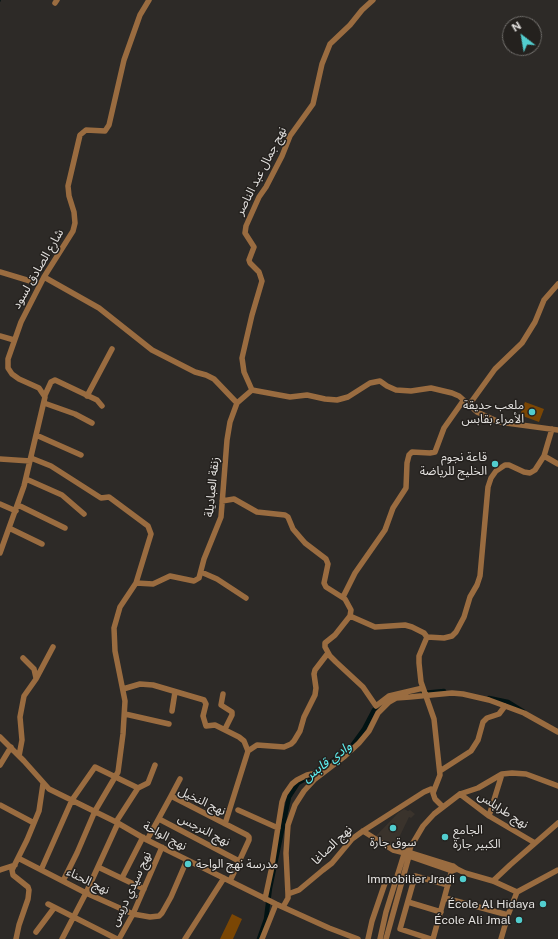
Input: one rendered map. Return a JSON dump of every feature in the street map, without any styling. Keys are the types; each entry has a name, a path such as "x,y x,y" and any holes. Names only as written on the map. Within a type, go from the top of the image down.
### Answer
{"street":[{"name":"شارع الصادق لسود","path":"45,394 39,388 15,376 8,368 8,359 21,322 40,284 73,231 75,223 74,212 69,196 68,186 80,135 86,130 105,131 110,125 124,60 140,16 149,0"},
{"name":"نهج جمال عبد الناصر","path":"252,390 244,372 242,358 262,281 259,272 249,260 254,247 246,233 246,226 259,197 266,187 282,156 290,136 313,104 322,64 330,44 373,0"},
{"path":"0,272 40,284"},
{"path":"44,277 99,308 152,350 195,372 214,379 237,403 252,390 290,397 307,395 337,400 348,397 370,383 380,380 387,386 396,390 411,391 430,388 452,393 458,396 469,406 499,422 555,430 540,464 533,472 524,472 505,464 496,471 491,478 488,487 480,576 470,597 464,617 456,632 452,636 444,638 427,637 424,633 405,625 376,627 350,616"},
{"path":"469,406 495,370 522,343 535,322 544,300 558,284"},
{"path":"0,336 14,340"},
{"path":"87,396 112,349"},
{"path":"0,553 26,479 45,394 51,382 55,380 97,400 102,406"},
{"path":"343,597 355,573 385,530 392,508 406,488 407,463 409,455 412,452 435,452 444,428 463,401"},
{"path":"44,403 75,414 92,424"},
{"name":"زنقة العباديلة","path":"201,572 204,559 221,517 230,422 237,403"},
{"path":"36,435 81,455"},
{"path":"544,456 558,464"},
{"path":"0,459 30,460 51,466 100,498 109,497 148,526 151,534 136,583 120,607 114,628 115,651 125,701 120,761 116,777 94,811 77,853 63,881"},
{"path":"26,479 62,495 84,514"},
{"path":"222,501 234,499 257,512 281,514 288,517 293,529 305,543 326,560 328,564 323,581 326,587 343,597 349,604 351,610 350,616 335,635 325,643 325,647 336,662 363,687 376,706 389,696 423,688"},
{"path":"0,504 17,508 65,528"},
{"path":"9,528 42,544"},
{"path":"136,583 153,584 170,576 196,580 199,578 201,572 217,579 246,598"},
{"path":"427,637 419,656 420,675 434,719 440,771 439,779 433,790 435,799 443,807"},
{"path":"19,756 22,740 20,723 22,702 24,696 36,679 53,647"},
{"path":"248,751 257,745 284,746 291,744 294,741 300,731 304,717 315,695 315,670 328,653"},
{"path":"23,658 34,668 36,679"},
{"path":"123,689 134,685 145,684 161,687 204,700 206,704 203,716 205,724 209,726 215,725 244,740 248,751 225,824"},
{"path":"172,711 175,692"},
{"path":"283,907 288,898 286,853 288,825 295,805 306,788 323,772 345,756 369,732 378,713 388,702 396,698 452,693 463,694 490,700 524,713 558,732"},
{"path":"223,694 221,705 232,712 225,730"},
{"path":"440,771 471,751 478,740 485,719 499,714 505,706"},
{"path":"125,714 169,724"},
{"name":"نهج الواحة","path":"0,737 49,789 117,822 187,860 276,904 328,928 358,939"},
{"path":"0,765 10,747"},
{"path":"62,939 86,893 117,822 138,788 148,783 155,765"},
{"path":"41,870 72,800 94,768 97,767 138,788"},
{"path":"265,898 282,802 285,794 292,784 307,775 323,772"},
{"path":"489,816 502,774"},
{"path":"384,938 399,868 423,826 443,807 460,794 478,788 502,774 526,774 558,786"},
{"path":"171,796 180,779"},
{"path":"16,939 28,899 29,890 28,887 13,875 12,870 39,811 43,784"},
{"name":"نهج الصاغا","path":"288,894 299,890 332,863 352,839 363,831 397,811 424,792 431,789 433,790"},
{"name":"نهج طرابلس","path":"460,794 489,816 535,843"},
{"name":"نهج النخيل","path":"122,878 145,838 159,819 171,796 247,835 249,839 239,861"},
{"path":"0,805 34,823"},
{"path":"238,810 278,828"},
{"name":"نهج النرجس","path":"159,819 239,861"},
{"path":"493,882 558,823"},
{"path":"363,831 393,850 407,853 493,882 517,892"},
{"name":"نهج سيدي دريس","path":"118,939 133,914 162,847"},
{"path":"274,849 282,850 286,853"},
{"name":"نهج الحناء","path":"18,858 86,893 133,914 150,917 159,916 162,912 171,897 187,860"},
{"path":"230,881 239,861"},
{"path":"0,870 14,865"},
{"path":"98,867 144,889"},
{"path":"448,886 415,876 400,929 432,939 454,869"},
{"path":"501,939 517,892 558,870"},
{"path":"185,939 224,878"},
{"path":"368,939 372,921 385,883"},
{"path":"445,898 508,915"},
{"path":"408,902 441,912"},
{"path":"48,904 118,939"},
{"path":"262,939 276,904"},
{"path":"36,932 54,908"}],"shaded area":[{"name":"ملعب حديقة الأمراء بقابس","path":"525,402 544,409 539,422 520,415"},
{"name":"سوق جارة","path":"404,809 408,811 410,810 415,814 411,818 409,817 393,850 374,838 398,813"},
{"path":"232,914 242,919 233,939 220,939"}],"waterway":[{"name":"وادي قابس","path":"423,693 444,691"},
{"name":"وادي قابس","path":"489,698 508,702 524,712"},
{"name":"وادي قابس","path":"259,939 266,919 270,888 289,797 298,783 316,773 351,747 364,729 374,710 380,704"}],"place":[{"name":"ملعب حديقة الأمراء بقابس","path":"532,412"},
{"name":"قاعة نجوم الخليج للرياضة","path":"495,464"},
{"name":"سوق جارة","path":"393,828"},
{"name":"الجامع الكبير جارة","path":"445,837"},
{"name":"مدرسة نهج الواحة","path":"188,864"},
{"name":"Immobilier Jradi","path":"463,879"},
{"name":"École Al Hidaya","path":"543,904"},
{"name":"École Ali Jmal","path":"519,920"}]}
